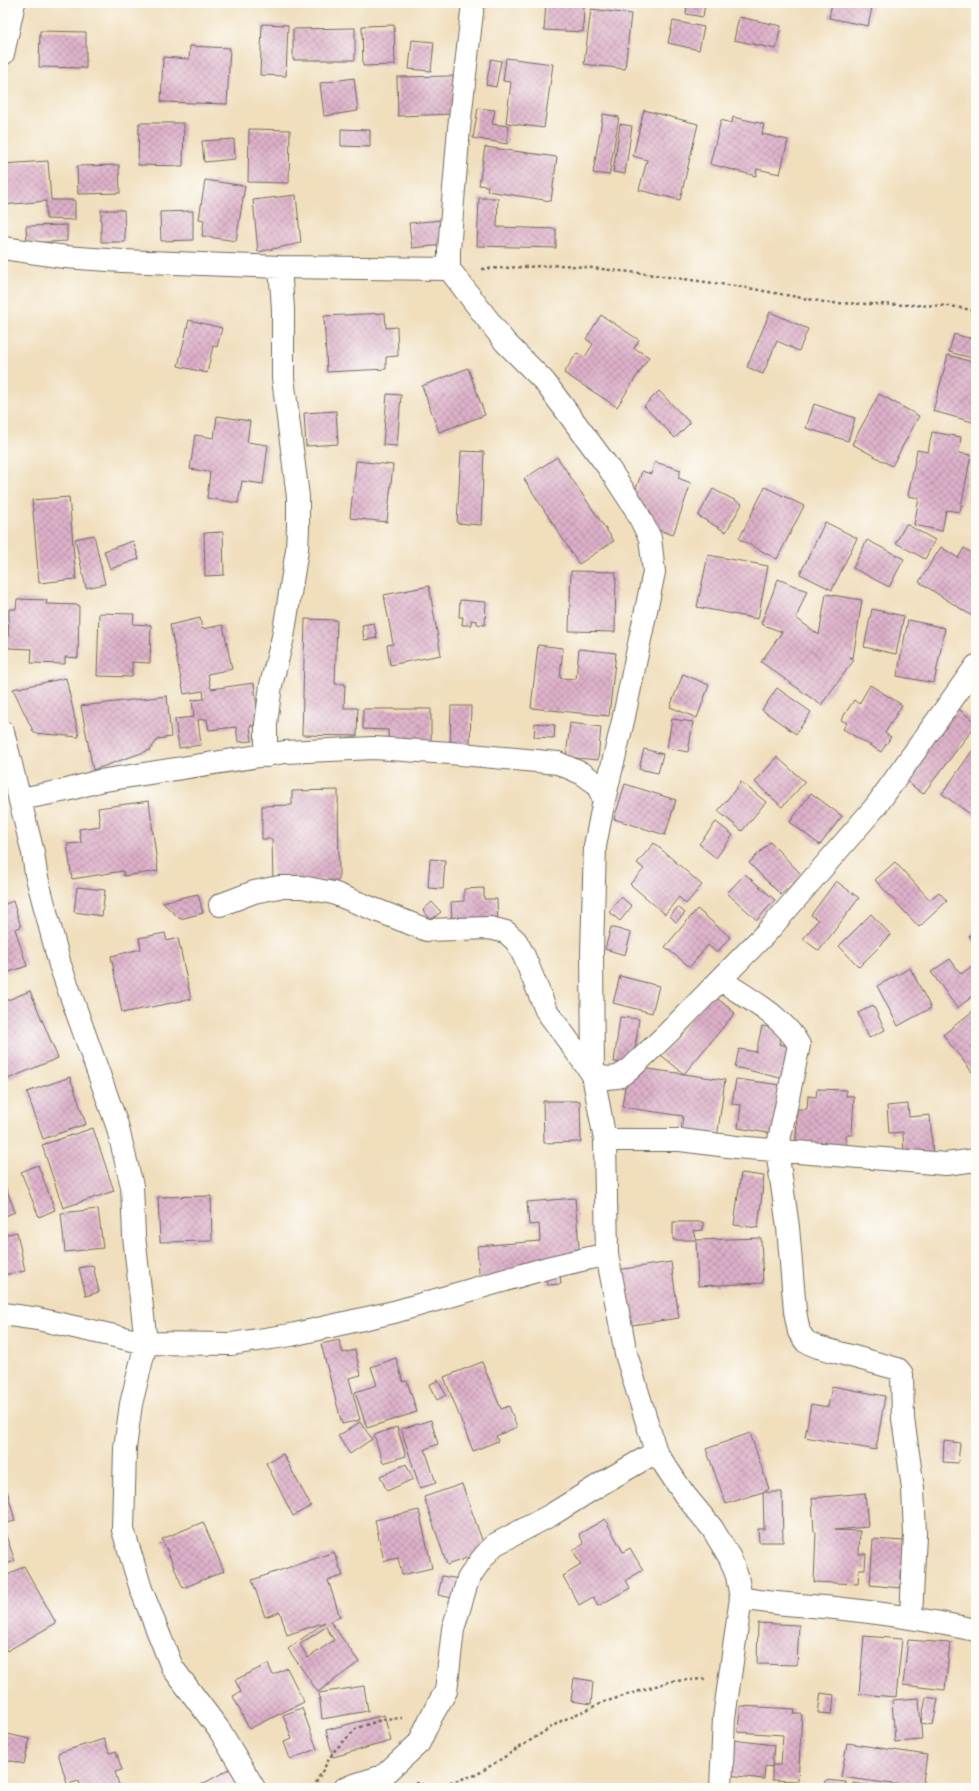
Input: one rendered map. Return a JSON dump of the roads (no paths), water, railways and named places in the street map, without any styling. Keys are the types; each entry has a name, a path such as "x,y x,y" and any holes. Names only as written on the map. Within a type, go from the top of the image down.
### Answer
{"street":[{"path":"3,54 14,3"},
{"path":"473,3 458,128 449,250 449,270 505,342 544,381 608,467 635,508 650,538 654,572 595,846 592,951 594,1075 605,1140 607,1254 626,1354 656,1452 684,1494 712,1528 730,1558 737,1576 741,1598 731,1678 724,1718 721,1788"},
{"path":"3,248 65,257 280,267 449,270"},
{"path":"266,756 266,724 270,685 283,637 297,550 298,527 298,497 282,378 283,309 280,267"},
{"path":"220,905 254,892 279,887 302,887 333,892 427,930 490,928 506,932 516,942 524,956 546,1010 594,1075 607,1078 618,1077 629,1070 721,980 768,931 876,806 976,666"},
{"path":"3,732 20,799 36,874 60,965 117,1125 132,1186 134,1236 146,1343 131,1404 125,1448 123,1530 141,1589 172,1667 220,1731 254,1788"},
{"path":"20,799 67,790 99,780 285,752 374,748 558,763 583,774 597,784 604,800"},
{"path":"721,980 774,1017 792,1033 799,1045 777,1150 788,1228 795,1311 799,1332 806,1342 839,1354 898,1368 902,1374 903,1418 913,1488 916,1534 911,1617"},
{"path":"605,1140 680,1140 777,1150 946,1164 976,1160"},
{"path":"3,1314 38,1319 146,1343 231,1344 291,1335 394,1312 547,1268 607,1254"},
{"path":"345,1788 383,1776 419,1743 431,1717 446,1691 453,1629 468,1579 481,1560 494,1545 551,1514 656,1452"},
{"path":"741,1598 779,1604 833,1608 911,1617 976,1630"}]}
